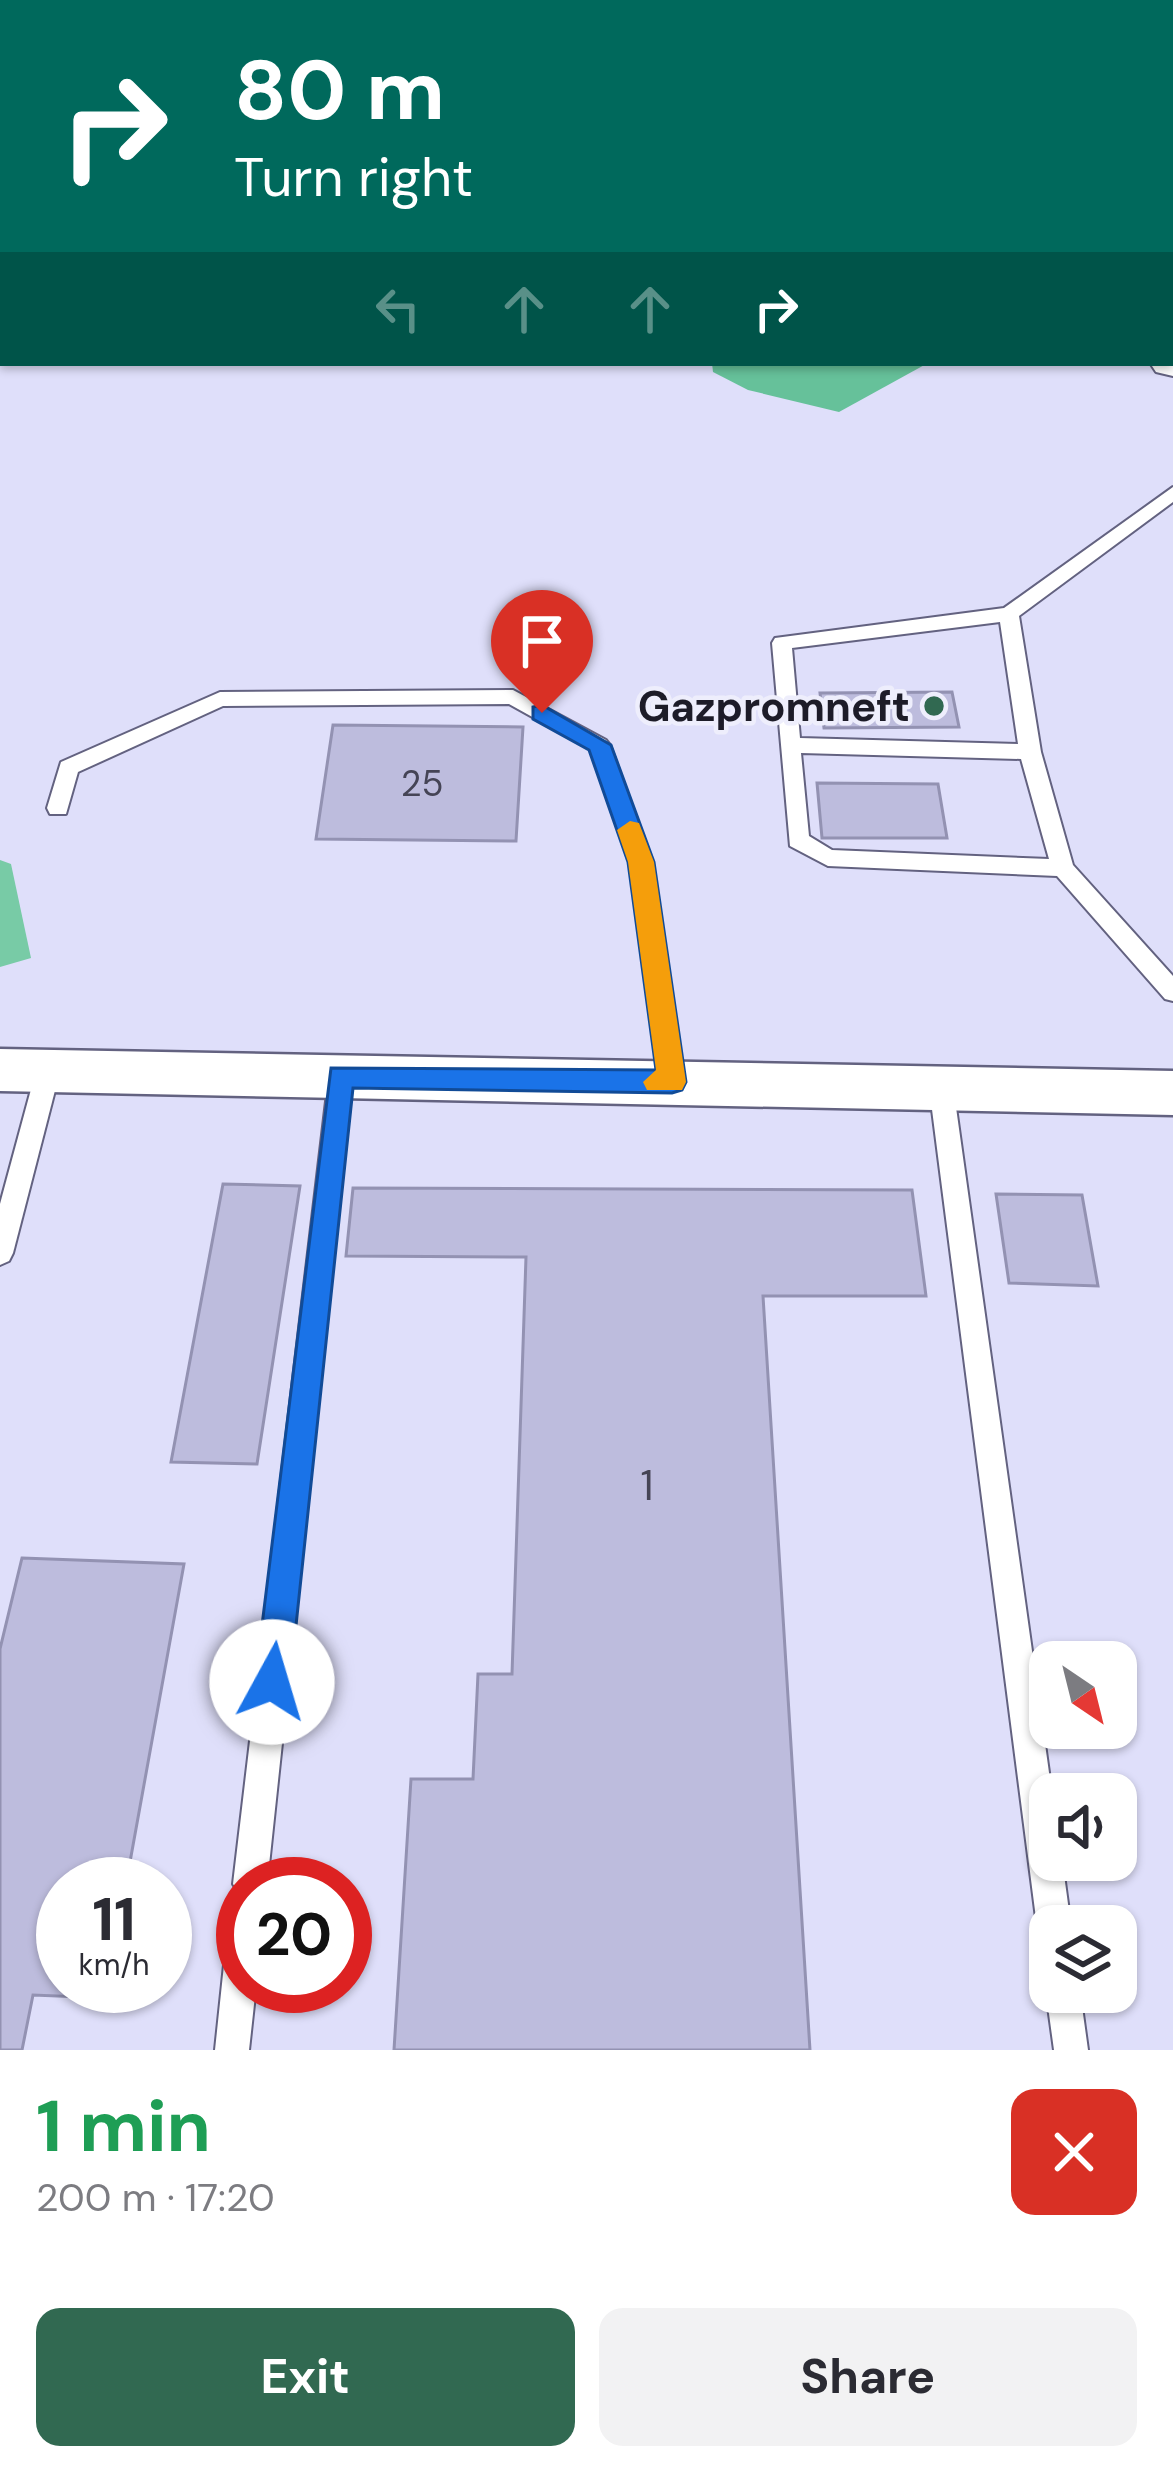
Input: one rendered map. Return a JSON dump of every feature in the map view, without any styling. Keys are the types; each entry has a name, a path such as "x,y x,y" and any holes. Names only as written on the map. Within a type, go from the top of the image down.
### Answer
{"street":[{"path":"24,1071 1173,1094"}],"lane":[{"path":"1063,868 828,858 798,840 782,643 1009,614 1173,493"},
{"path":"1009,614 1030,752 1063,868 1173,992"},
{"path":"58,808 69,767 220,699 513,697 599,745 641,862 672,1082"},
{"path":"790,745 1030,752"},
{"path":"0,1253 24,1071"},
{"path":"253,1857 340,1076"},
{"path":"941,1086 1051,1905"},
{"path":"232,2050 236,2013"},
{"path":"1067,2013 1071,2050"}],"green space":[{"path":"712,366 923,366 839,412 748,390 713,372"},
{"path":"0,860 11,864 31,958 0,967"}],"building":[{"path":"952,692 959,727 824,728 820,693"},
{"path":"333,725 523,727 516,841 316,839"},
{"path":"817,783 938,784 947,838 822,838"},
{"path":"223,1184 300,1186 257,1464 171,1462"},
{"path":"353,1188 912,1190 926,1296 763,1296 810,2050 394,2050 411,1779 473,1779 478,1674 512,1674 526,1257 346,1256"},
{"path":"996,1194 1082,1195 1098,1286 1009,1283"},
{"path":"22,1558 184,1564 131,1857 36,1857 36,1995 22,2050 0,2050 0,1649"}],"slow traffic":[{"path":"630,830 641,862 672,1082 657,1082"}],"place":[{"name":"Gazpromneft","path":"934,706"}],"route":[{"path":"272,1682 340,1076 672,1082 641,862 599,745 542,713"}]}
